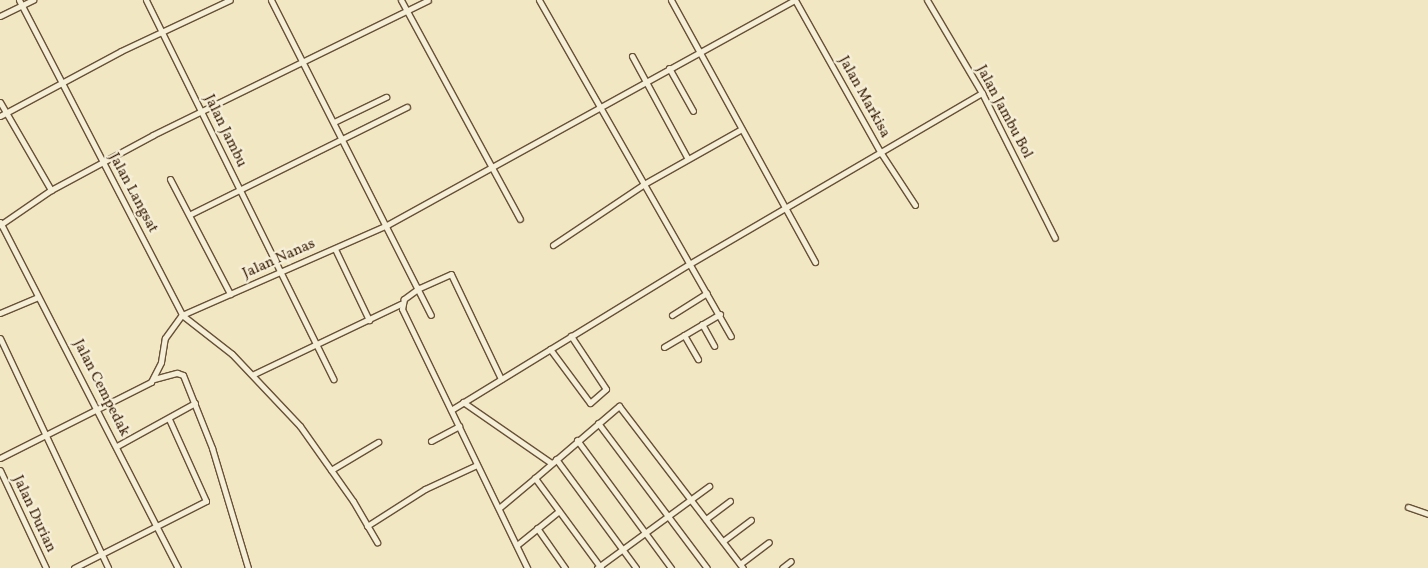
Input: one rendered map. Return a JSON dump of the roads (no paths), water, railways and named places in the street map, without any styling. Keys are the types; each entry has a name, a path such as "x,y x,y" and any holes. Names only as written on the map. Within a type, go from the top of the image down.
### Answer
{"street":[{"name":"Jalan Langsat","path":"19,0 182,315 232,354 254,374 300,426 377,542"},
{"path":"0,16 33,0"},
{"name":"Jalan Jambu","path":"146,0 333,379"},
{"path":"3,115 61,82 162,31 230,0"},
{"path":"271,0 344,139 431,315"},
{"path":"400,0 520,219"},
{"path":"0,223 51,190 303,60 428,0"},
{"path":"539,0 731,336"},
{"path":"670,0 740,130 815,262"},
{"name":"Jalan Nanas","path":"154,379 165,338 182,315 387,225 492,169 669,68 795,0"},
{"name":"Jalan Markisa","path":"795,0 881,153 915,205"},
{"name":"Jalan Jambu Bol","path":"926,0 982,93 1055,238"},
{"path":"632,56 688,159"},
{"path":"669,68 693,111"},
{"path":"451,410 691,263 982,93"},
{"path":"334,122 386,97"},
{"path":"0,102 3,115 51,190"},
{"path":"190,214 240,192 407,107"},
{"path":"553,245 644,184 740,130"},
{"path":"170,178 230,294"},
{"name":"Jalan Cempedak","path":"0,223 99,411 178,568"},
{"path":"334,249 369,320"},
{"path":"254,374 317,346 401,304 418,288 451,274 501,379"},
{"path":"672,316 708,293"},
{"path":"0,313 38,297"},
{"path":"401,304 527,568"},
{"path":"664,347 720,314"},
{"path":"702,324 714,346"},
{"path":"684,335 698,359"},
{"path":"550,349 590,403 606,389 571,336"},
{"path":"0,338 108,568"},
{"path":"0,458 99,411 154,379 177,373 183,375 212,448 248,568"},
{"path":"463,402 553,461 636,568"},
{"path":"117,446 195,403"},
{"path":"499,508 576,440 621,407 742,566 769,542"},
{"path":"74,568 158,528 206,501 168,419"},
{"path":"598,423 707,568"},
{"path":"431,441 459,426"},
{"path":"576,440 671,568"},
{"path":"331,470 378,442"},
{"path":"367,526 426,489 477,465"},
{"name":"Jalan Durian","path":"0,470 46,568"},
{"path":"534,478 599,567 709,486"},
{"path":"706,519 730,501"},
{"path":"1408,507 1428,514"},
{"path":"517,545 558,512"},
{"path":"723,542 752,520"},
{"path":"537,528 565,568"},
{"path":"782,568 791,561"}]}
